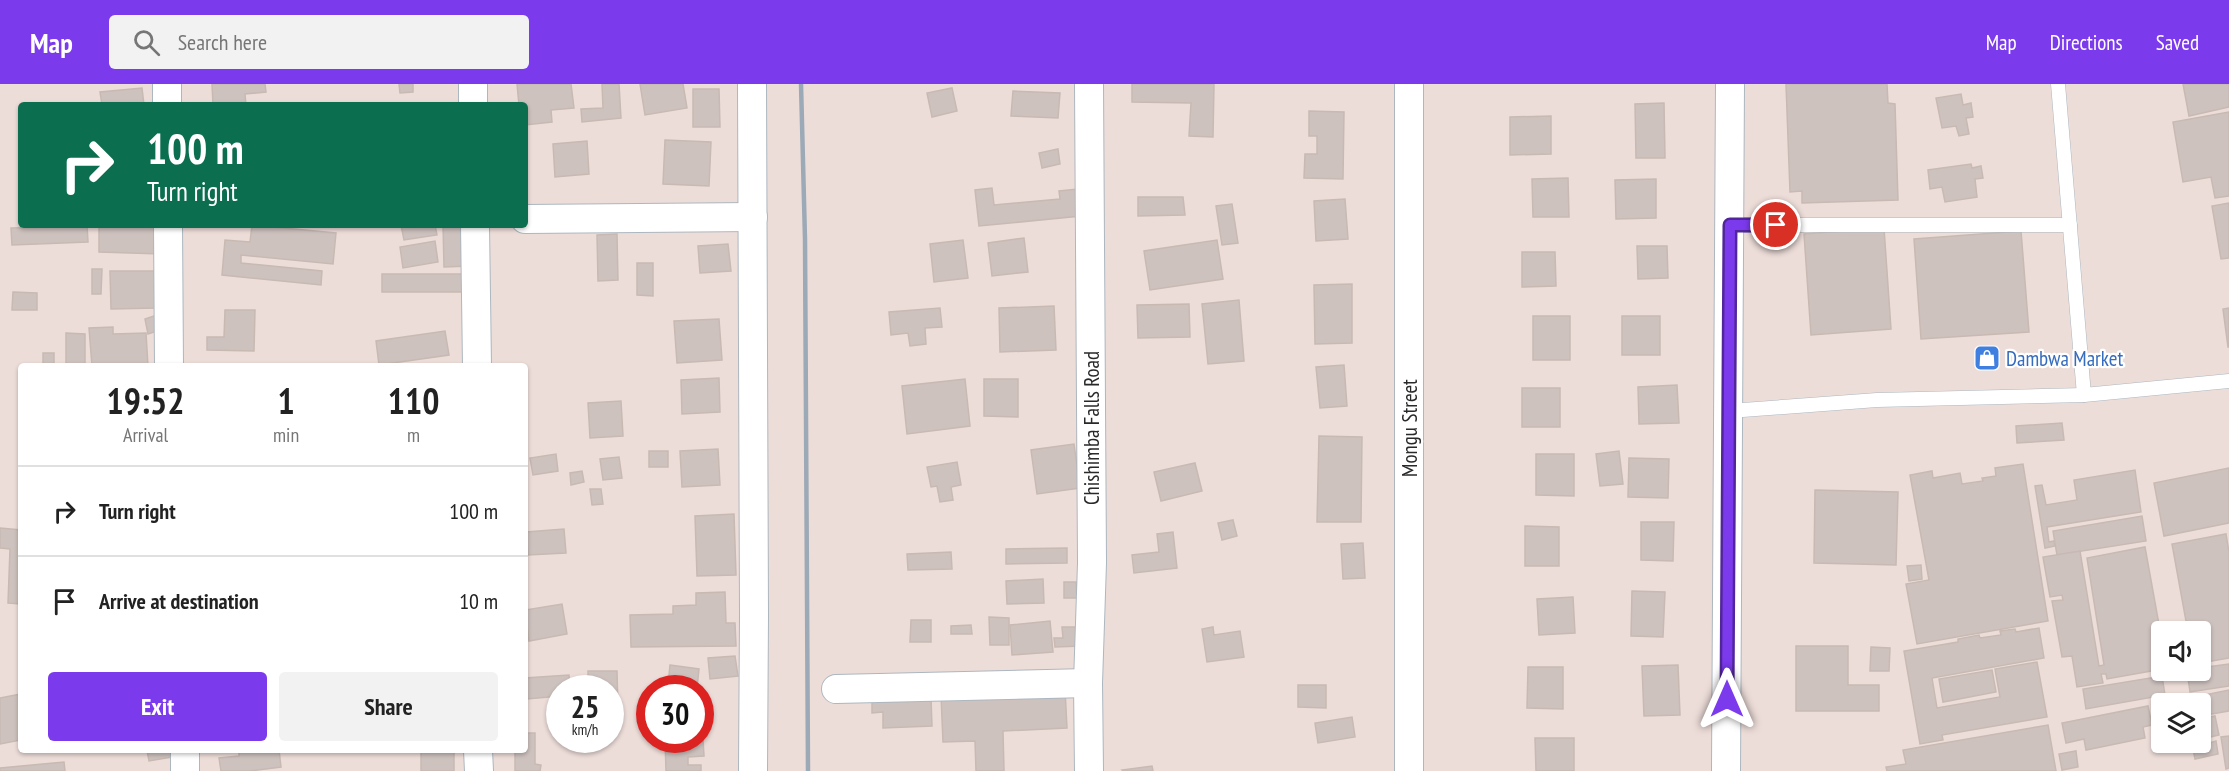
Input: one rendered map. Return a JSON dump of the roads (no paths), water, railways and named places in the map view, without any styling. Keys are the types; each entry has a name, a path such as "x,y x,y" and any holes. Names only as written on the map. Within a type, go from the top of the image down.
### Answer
{"street":[{"path":"167,84 167,102"},
{"path":"473,84 473,102"},
{"path":"752,84 753,771"},
{"name":"Chishimba Falls Road","path":"1089,84 1092,563 1088,683 1089,771"},
{"name":"Mongu Street","path":"1409,84 1409,771"},
{"path":"1726,771 1730,411 1730,84"},
{"path":"528,219 753,216"},
{"path":"168,228 169,363"},
{"path":"474,228 477,363"},
{"path":"836,689 1088,683"},
{"path":"185,753 185,771"},
{"path":"478,753 479,771"}],"lane":[{"path":"2058,84 2084,394"},
{"path":"1730,225 2070,225"},
{"path":"1730,411 1877,400 2084,394 2229,381"}],"railway":[{"path":"801,84 805,239 808,771"}],"place":[{"name":"Dambwa Market","path":"1987,358"}]}
